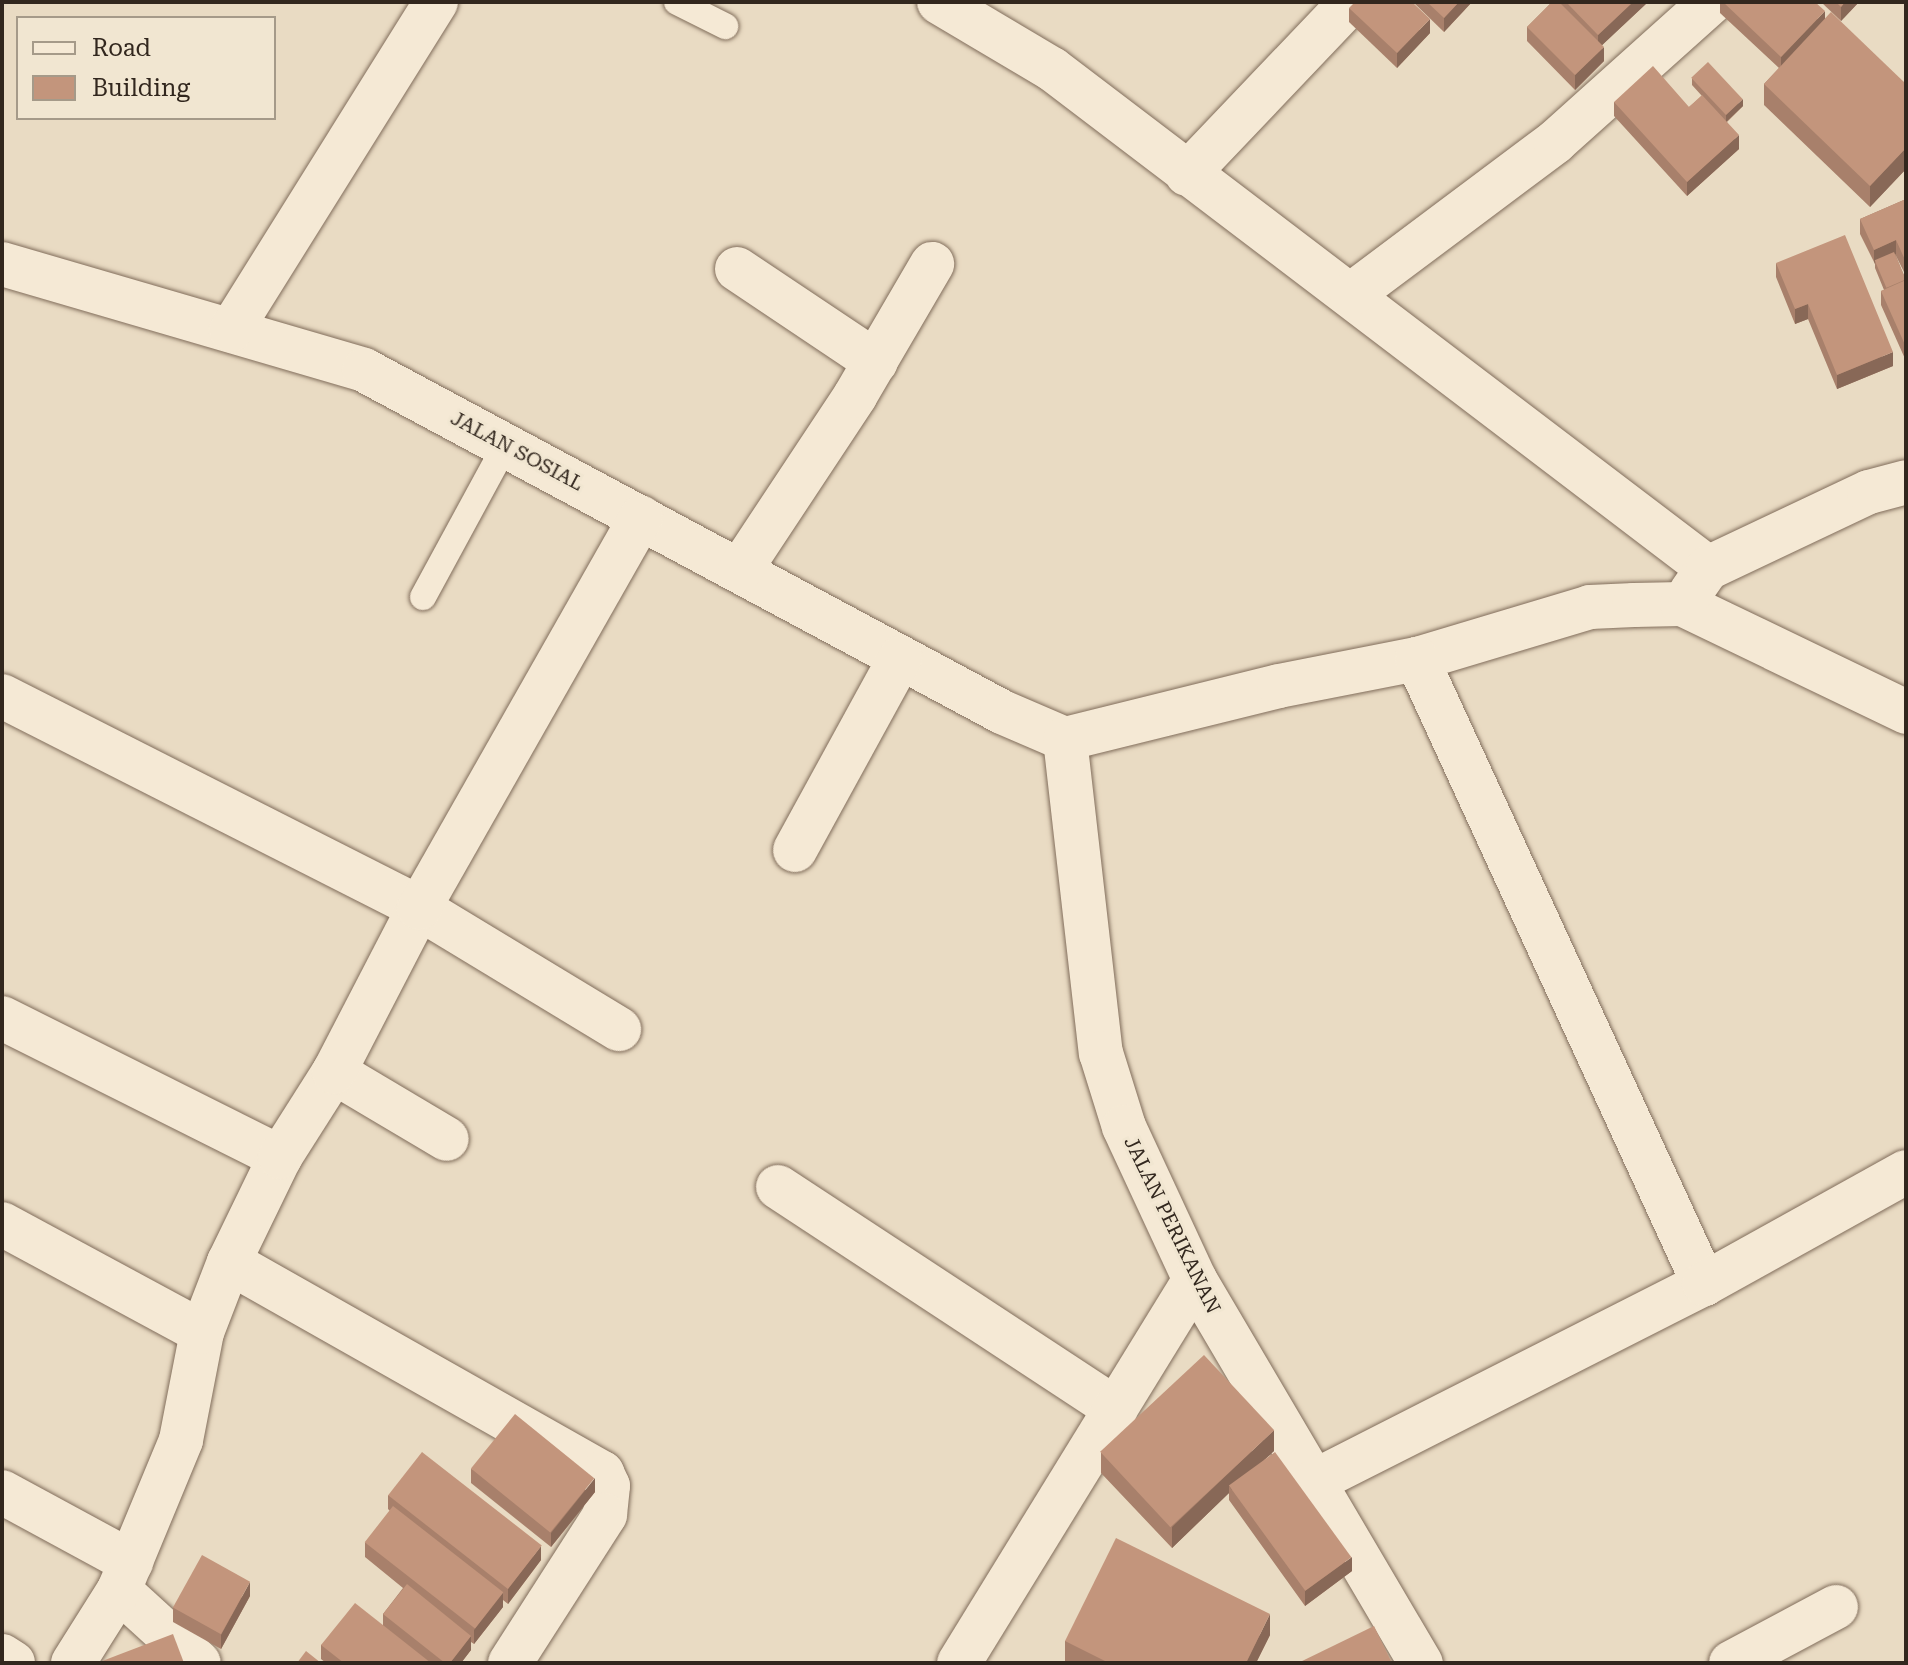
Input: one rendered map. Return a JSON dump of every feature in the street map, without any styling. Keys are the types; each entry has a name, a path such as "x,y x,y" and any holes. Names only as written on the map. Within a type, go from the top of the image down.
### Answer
{"street":[{"path":"231,330 436,2"},
{"path":"939,2 1052,69 1187,174 1352,294 1708,568"},
{"path":"1187,174 1351,2"},
{"path":"1352,294 1555,142 1711,2"},
{"name":"JALAN SOSIAL","path":"2,264 364,370 1002,712 1065,739"},
{"path":"740,570 876,362 932,264"},
{"path":"737,269 876,362"},
{"path":"1682,604 1708,568 1869,492 1906,482"},
{"path":"73,1663 125,1576 181,1440 202,1332 229,1262 280,1157 334,1072 419,908 641,518"},
{"path":"1065,739 1279,686 1417,659 1590,607 1682,604 1906,712"},
{"path":"795,850 900,658"},
{"path":"1417,659 1704,1284"},
{"path":"2,696 419,908 619,1029"},
{"name":"JALAN PERIKANAN","path":"1065,739 1101,1053 1124,1127 1195,1280 1421,1663"},
{"path":"2,1018 280,1157"},
{"path":"334,1072 447,1139"},
{"path":"1313,1482 1704,1284 1906,1172"},
{"path":"778,1187 1116,1409"},
{"path":"2,1224 202,1332"},
{"path":"229,1262 602,1473 609,1500 605,1515 510,1663"},
{"path":"959,1663 1195,1280"},
{"path":"2,1492 125,1576 199,1663"},
{"path":"1731,1663 1836,1607"},
{"path":"2,1656 13,1663"}],"lane":[{"path":"677,2 725,26"},
{"path":"423,597 506,444"}],"building":[{"path":"1355,2 1412,2 1430,19 1397,53 1349,8"},
{"path":"1427,2 1459,2 1444,18"},
{"path":"1552,2 1559,2 1604,47 1575,75 1527,27"},
{"path":"1566,2 1633,2 1598,35"},
{"path":"1723,2 1815,2 1825,11 1781,57"},
{"path":"1831,12 1906,84 1906,148 1870,186 1764,84"},
{"path":"1708,62 1743,99 1726,115 1691,78"},
{"path":"1653,66 1689,107 1702,95 1739,135 1687,182 1614,102"},
{"path":"1906,199 1906,262 1896,240 1874,250 1860,219"},
{"path":"1845,235 1893,352 1837,375 1808,304 1795,309 1776,263"},
{"path":"1894,252 1906,280 1886,288 1875,260"},
{"path":"1906,280 1906,347 1881,291"},
{"path":"1204,1355 1274,1430 1170,1527 1100,1452"},
{"path":"515,1414 594,1478 550,1533 471,1468"},
{"path":"422,1452 542,1546 508,1589 388,1495"},
{"path":"1275,1452 1351,1557 1305,1591 1229,1486"},
{"path":"393,1506 503,1592 475,1628 365,1542"},
{"path":"1116,1538 1270,1614 1246,1663 1109,1663 1065,1641"},
{"path":"202,1555 250,1582 221,1634 173,1607"},
{"path":"407,1584 471,1636 450,1663 445,1663 383,1614"},
{"path":"355,1603 431,1663 344,1663 321,1645"},
{"path":"1374,1626 1392,1663 1298,1663"},
{"path":"173,1634 184,1663 97,1663"},
{"path":"306,1651 321,1663 297,1663"}]}
